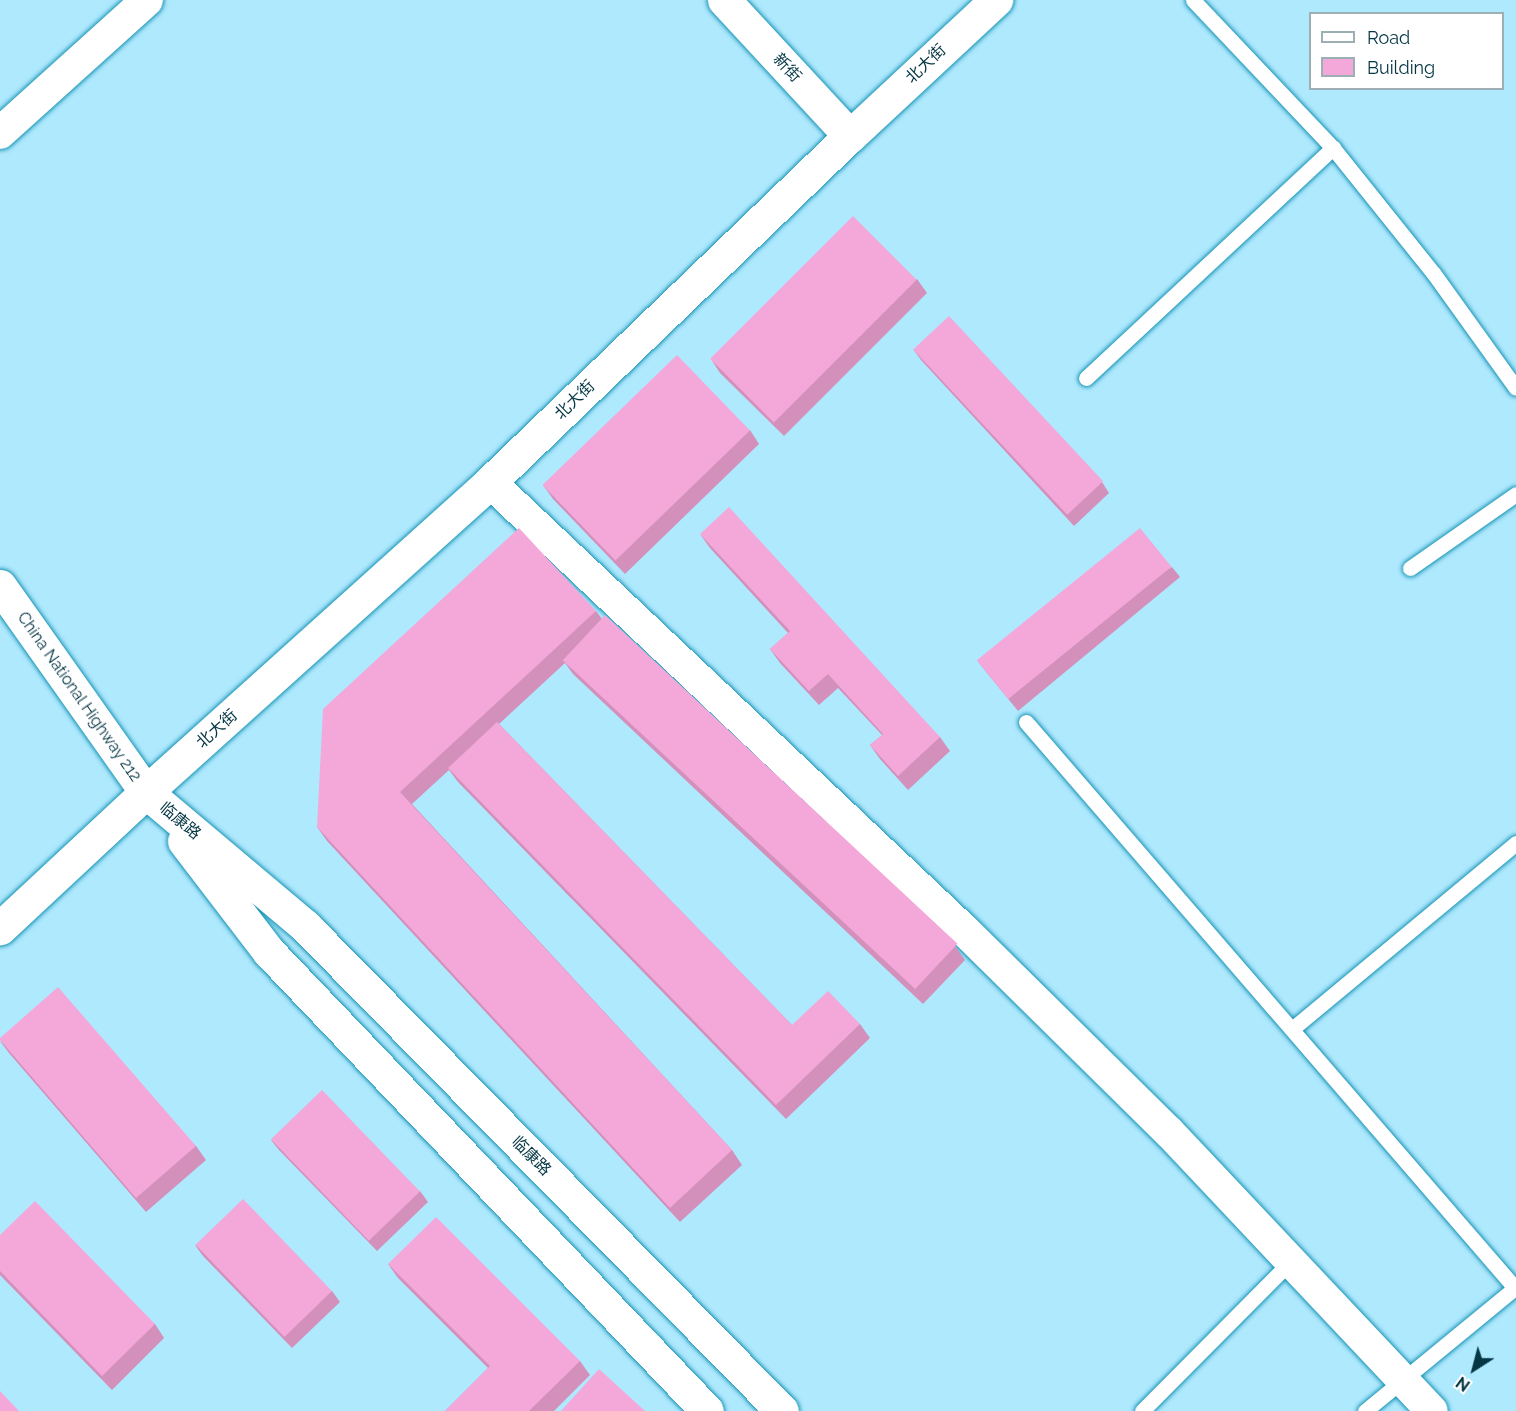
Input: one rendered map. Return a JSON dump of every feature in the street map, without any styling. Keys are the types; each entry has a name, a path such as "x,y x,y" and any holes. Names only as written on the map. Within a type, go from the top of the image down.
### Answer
{"main road":[{"name":"新街","path":"724,0 850,136"},
{"name":"北大街","path":"146,792 490,482 850,136 996,0"},
{"name":"China National Highway 212","path":"0,586 146,792 0,928"},
{"name":"临康路","path":"146,792 269,952 706,1411"},
{"name":"临康路","path":"146,792 305,926 782,1411"}],"street":[{"path":"0,133 147,0"},
{"path":"490,482 965,931 1169,1132 1432,1411"}],"lane":[{"path":"1193,0 1333,148 1434,274 1516,388"},
{"path":"1086,378 1333,148"},
{"path":"1410,568 1516,494"},
{"path":"1026,722 1516,1287 1365,1411"},
{"path":"1292,1029 1516,843"},
{"path":"1142,1411 1291,1262"}],"building":[{"path":"853,216 917,280 774,422 710,359"},
{"path":"949,316 1103,481 1067,515 913,349"},
{"path":"677,355 750,431 615,560 542,485"},
{"path":"729,507 940,737 898,776 870,745 883,734 828,674 809,691 770,649 790,631 700,534"},
{"path":"519,528 596,611 400,792 732,1150 670,1208 317,827 323,709"},
{"path":"1140,528 1171,567 1008,699 977,660"},
{"path":"605,615 958,944 915,989 563,660"},
{"path":"497,722 792,1025 828,991 860,1024 776,1105 448,768"},
{"path":"58,987 196,1146 136,1198 0,1040"},
{"path":"322,1090 420,1191 369,1241 271,1139"},
{"path":"243,1199 332,1291 284,1337 196,1245"},
{"path":"35,1201 155,1324 102,1376 0,1271 0,1235"},
{"path":"436,1217 580,1361 529,1411 445,1411 490,1366 388,1264"},
{"path":"599,1369 645,1411 561,1411"},
{"path":"0,1391 19,1411 0,1411"}]}
